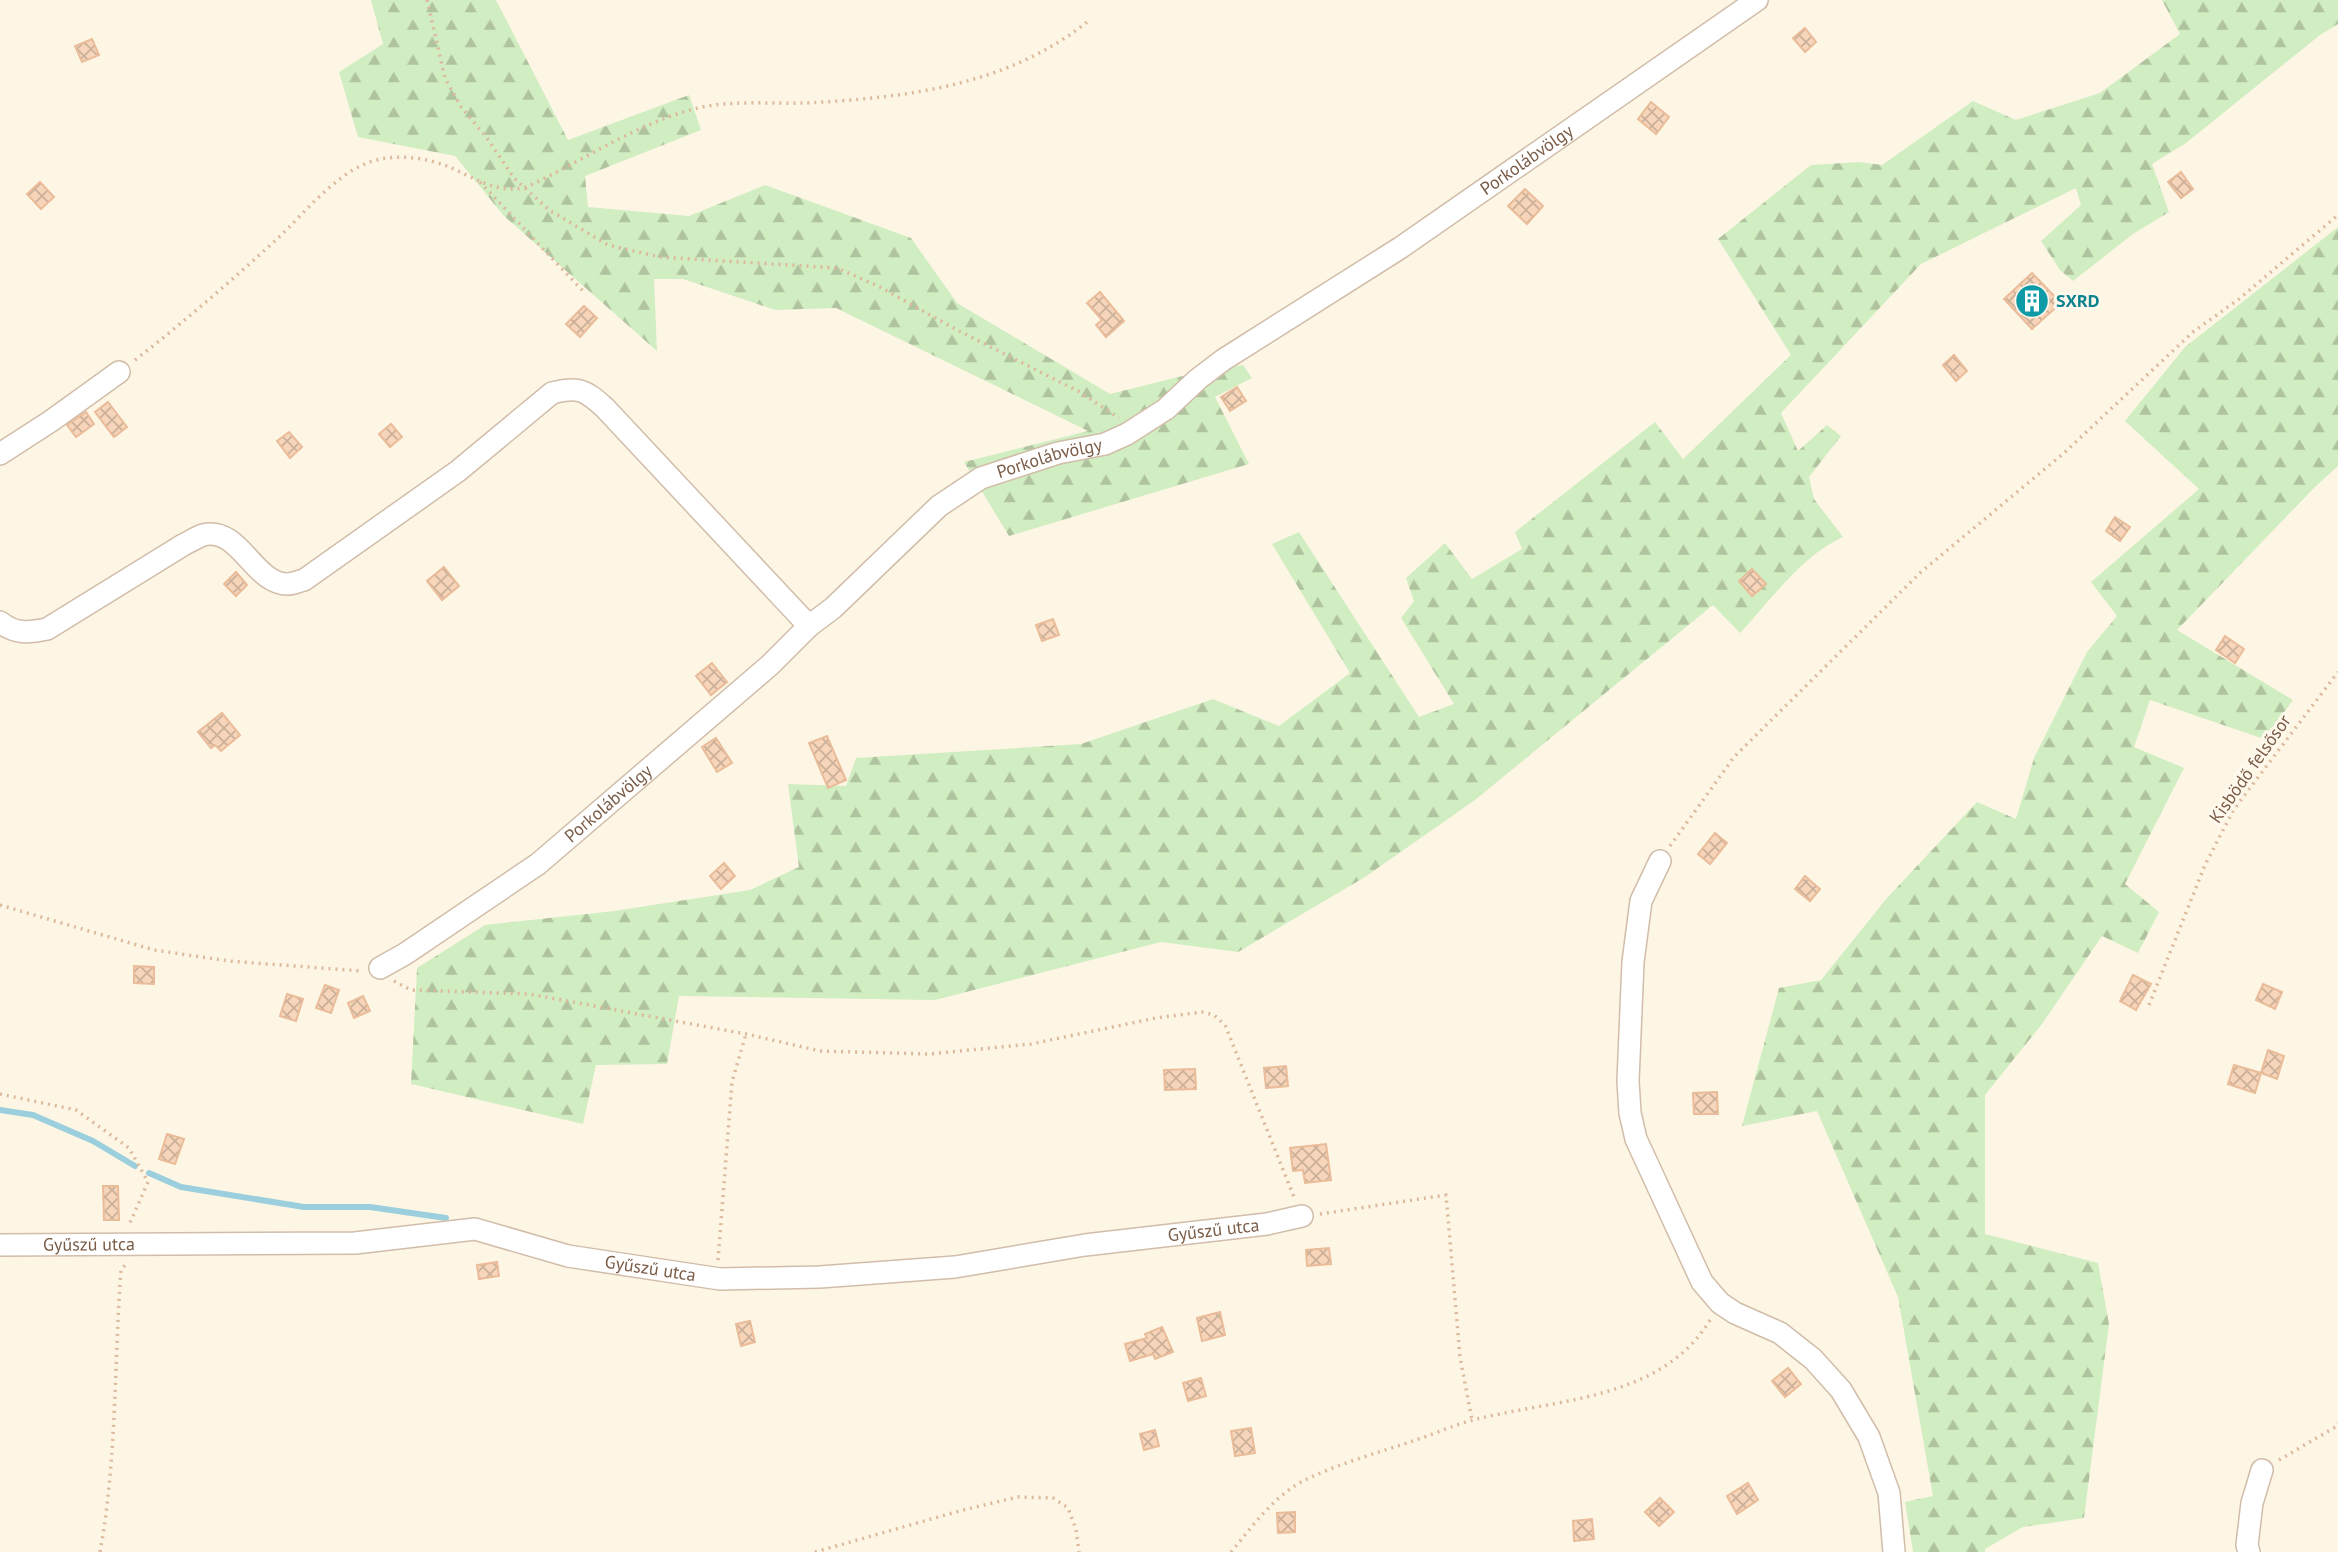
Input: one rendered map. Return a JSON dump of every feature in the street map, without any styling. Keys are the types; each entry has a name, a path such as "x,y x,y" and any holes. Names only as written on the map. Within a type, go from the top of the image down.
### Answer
{"street":[{"name":"Porkolábvölgy","path":"380,968 538,864 618,798 770,665 939,506 981,478 1058,453 1105,444 1133,430 1166,409 1223,360 1400,248 1757,0"},
{"path":"0,454 119,372"},
{"path":"0,622 10,630 28,634 47,629 183,545 204,535 220,536 233,543 272,579 287,584 304,580 458,471 552,393 566,389 586,391 605,408 809,626"},
{"path":"1660,862 1641,901 1633,962 1628,1081 1630,1113 1636,1139 1702,1282 1720,1303 1735,1313 1780,1333 1813,1359 1841,1390 1869,1437 1889,1493 1894,1552"},
{"name":"Gyűszű utca","path":"0,1245 355,1243 475,1229 568,1256 717,1278 820,1277 955,1267 1085,1245 1268,1223 1302,1216"},
{"path":"2249,1552 2247,1545 2252,1503 2262,1471"}],"path":[{"path":"426,0 445,78 461,107 487,138 514,178 549,211 608,245 660,257 837,268 880,287 959,331 1079,391 1109,409 1133,430"},
{"path":"119,372 177,328 322,194 356,168 380,159 408,157 443,164 479,181 507,190 524,188 659,120 700,107 889,98 946,88 1013,66 1069,36 1087,22"},
{"path":"479,181 583,291"},
{"path":"1660,862 1734,757 1921,572 2064,453 2193,332 2239,299 2338,215"},
{"name":"Kisbödő felsősor","path":"2149,1005 2205,865 2234,808 2338,672"},
{"path":"0,905 154,950 229,961 348,970 373,971 380,968 395,983 411,990 529,994 746,1034 820,1051 929,1054 1031,1044 1156,1018 1202,1013 1214,1015 1224,1025 1302,1216 1446,1195 1460,1357 1472,1420"},
{"path":"717,1278 732,1082 746,1034"},
{"path":"0,1094 76,1111 129,1148 148,1182 121,1269 116,1401 100,1552"},
{"path":"1231,1552 1271,1505 1301,1482 1472,1420 1581,1399 1636,1381 1674,1361 1699,1337 1720,1303"},
{"path":"2262,1471 2338,1423"},
{"path":"815,1552 1018,1497 1053,1498 1068,1507 1076,1529 1079,1552"}],"green space":[{"path":"371,0 496,0 568,140 689,95 701,130 585,176 588,207 689,216 765,185 911,238 957,303 1110,394 1178,377 1243,365 1252,378 1215,397 1249,464 1009,536 964,462 1088,431 836,308 775,310 683,279 654,279 657,351 504,216 455,156 358,137 339,72 383,44"},
{"path":"2162,0 2338,0 2338,24 2320,35 2186,143 2152,164 2169,212 2133,234 2073,281 2060,270 2041,241 2081,205 2076,188 1921,264 1781,413 1798,451 1827,425 1841,436 1809,477 1814,499 1843,537 1800,567 1740,633 1713,605 1475,800 1365,877 1238,952 1161,942 935,1000 679,996 667,1064 596,1065 583,1124 411,1084 417,968 485,925 614,911 750,890 799,867 788,784 846,786 856,758 1081,744 1213,699 1279,726 1350,673 1272,544 1299,532 1419,717 1454,704 1401,618 1414,601 1406,578 1445,543 1472,579 1522,549 1515,532 1655,422 1683,459 1791,355 1718,239 1811,165 1859,162 1882,165 1973,101 2016,120 2100,93 2180,34"},
{"path":"2338,227 2338,466 2177,630 2293,700 2264,739 2150,700 2134,747 2184,768 2125,884 2159,912 2138,953 2102,936 2042,1024 1985,1095 1985,1234 2098,1263 2109,1324 2084,1518 2023,1527 1985,1549 1985,1552 1913,1552 1905,1502 1933,1496 1898,1297 1817,1111 1742,1126 1779,988 1821,980 1887,898 1977,802 2016,819 2034,758 2087,652 2117,616 2091,582 2199,489 2125,421 2185,347"}],"building":[{"path":"1805,28 1816,42 1805,52 1793,38"},
{"path":"92,39 99,55 82,62 75,46"},
{"path":"1651,102 1669,117 1656,134 1638,119"},
{"path":"2181,172 2193,189 2181,198 2168,182"},
{"path":"40,182 54,197 41,209 27,194"},
{"path":"1525,189 1543,206 1527,224 1508,206"},
{"name":"SXRD","path":"2032,273 2061,303 2032,329 2004,299"},
{"path":"1100,292 1124,321 1106,337 1096,325 1102,320 1087,303"},
{"path":"584,306 597,318 580,337 566,324"},
{"path":"1954,355 1967,371 1956,381 1943,365"},
{"path":"1237,387 1246,401 1230,411 1221,397"},
{"path":"108,402 127,427 114,437 95,412"},
{"path":"86,412 94,424 76,437 67,425"},
{"path":"391,424 402,437 390,447 379,434"},
{"path":"289,432 302,447 290,458 277,441"},
{"path":"2115,517 2130,527 2120,541 2106,531"},
{"path":"444,567 459,586 442,600 427,581"},
{"path":"1752,569 1766,584 1752,596 1739,581"},
{"path":"236,572 247,585 236,596 224,584"},
{"path":"1053,619 1059,635 1042,641 1036,625"},
{"path":"2225,636 2244,649 2235,663 2216,650"},
{"path":"712,663 727,682 711,695 696,676"},
{"path":"222,713 240,735 221,751 215,745 211,748 198,732"},
{"path":"827,736 846,780 828,788 809,743"},
{"path":"716,738 732,763 717,772 702,747"},
{"path":"1715,833 1727,843 1710,864 1698,854"},
{"path":"724,863 735,876 721,889 710,876"},
{"path":"1805,876 1820,889 1810,901 1795,889"},
{"path":"134,966 154,967 154,984 134,983"},
{"path":"2133,975 2151,984 2136,1010 2120,1001"},
{"path":"2263,984 2282,992 2275,1009 2256,1000"},
{"path":"325,985 339,990 331,1013 316,1008"},
{"path":"287,994 303,999 296,1021 280,1016"},
{"path":"363,996 370,1011 354,1018 348,1003"},
{"path":"2268,1050 2284,1056 2277,1079 2261,1073"},
{"path":"2234,1065 2261,1073 2255,1093 2228,1084"},
{"path":"1286,1066 1288,1086 1266,1088 1264,1068"},
{"path":"1195,1069 1196,1089 1165,1090 1164,1070"},
{"path":"1717,1092 1718,1114 1694,1114 1693,1093"},
{"path":"167,1134 184,1139 175,1164 159,1159"},
{"path":"1326,1144 1331,1180 1305,1183 1303,1170 1293,1171 1290,1148"},
{"path":"103,1186 118,1186 119,1220 104,1220"},
{"path":"1329,1248 1331,1264 1307,1266 1306,1250"},
{"path":"497,1262 499,1276 479,1279 477,1265"},
{"path":"1220,1312 1225,1335 1202,1341 1197,1318"},
{"path":"750,1321 755,1342 741,1346 736,1324"},
{"path":"1162,1327 1173,1352 1155,1359 1153,1354 1130,1361 1125,1344 1147,1338 1145,1334"},
{"path":"1788,1368 1801,1384 1785,1397 1772,1381"},
{"path":"1201,1378 1206,1396 1188,1401 1183,1383"},
{"path":"1251,1428 1255,1453 1235,1456 1231,1431"},
{"path":"1155,1430 1159,1446 1144,1450 1140,1434"},
{"path":"1748,1483 1758,1500 1737,1514 1727,1496"},
{"path":"1660,1498 1674,1512 1659,1526 1645,1512"},
{"path":"1295,1512 1295,1532 1278,1533 1277,1513"},
{"path":"1592,1519 1594,1539 1574,1541 1573,1521"}],"waterway":[{"path":"0,1110 33,1115 93,1141 135,1166"},
{"path":"149,1173 181,1187 304,1207 370,1207 446,1218"}],"place":[{"name":"SXRD","path":"2032,301"}]}
